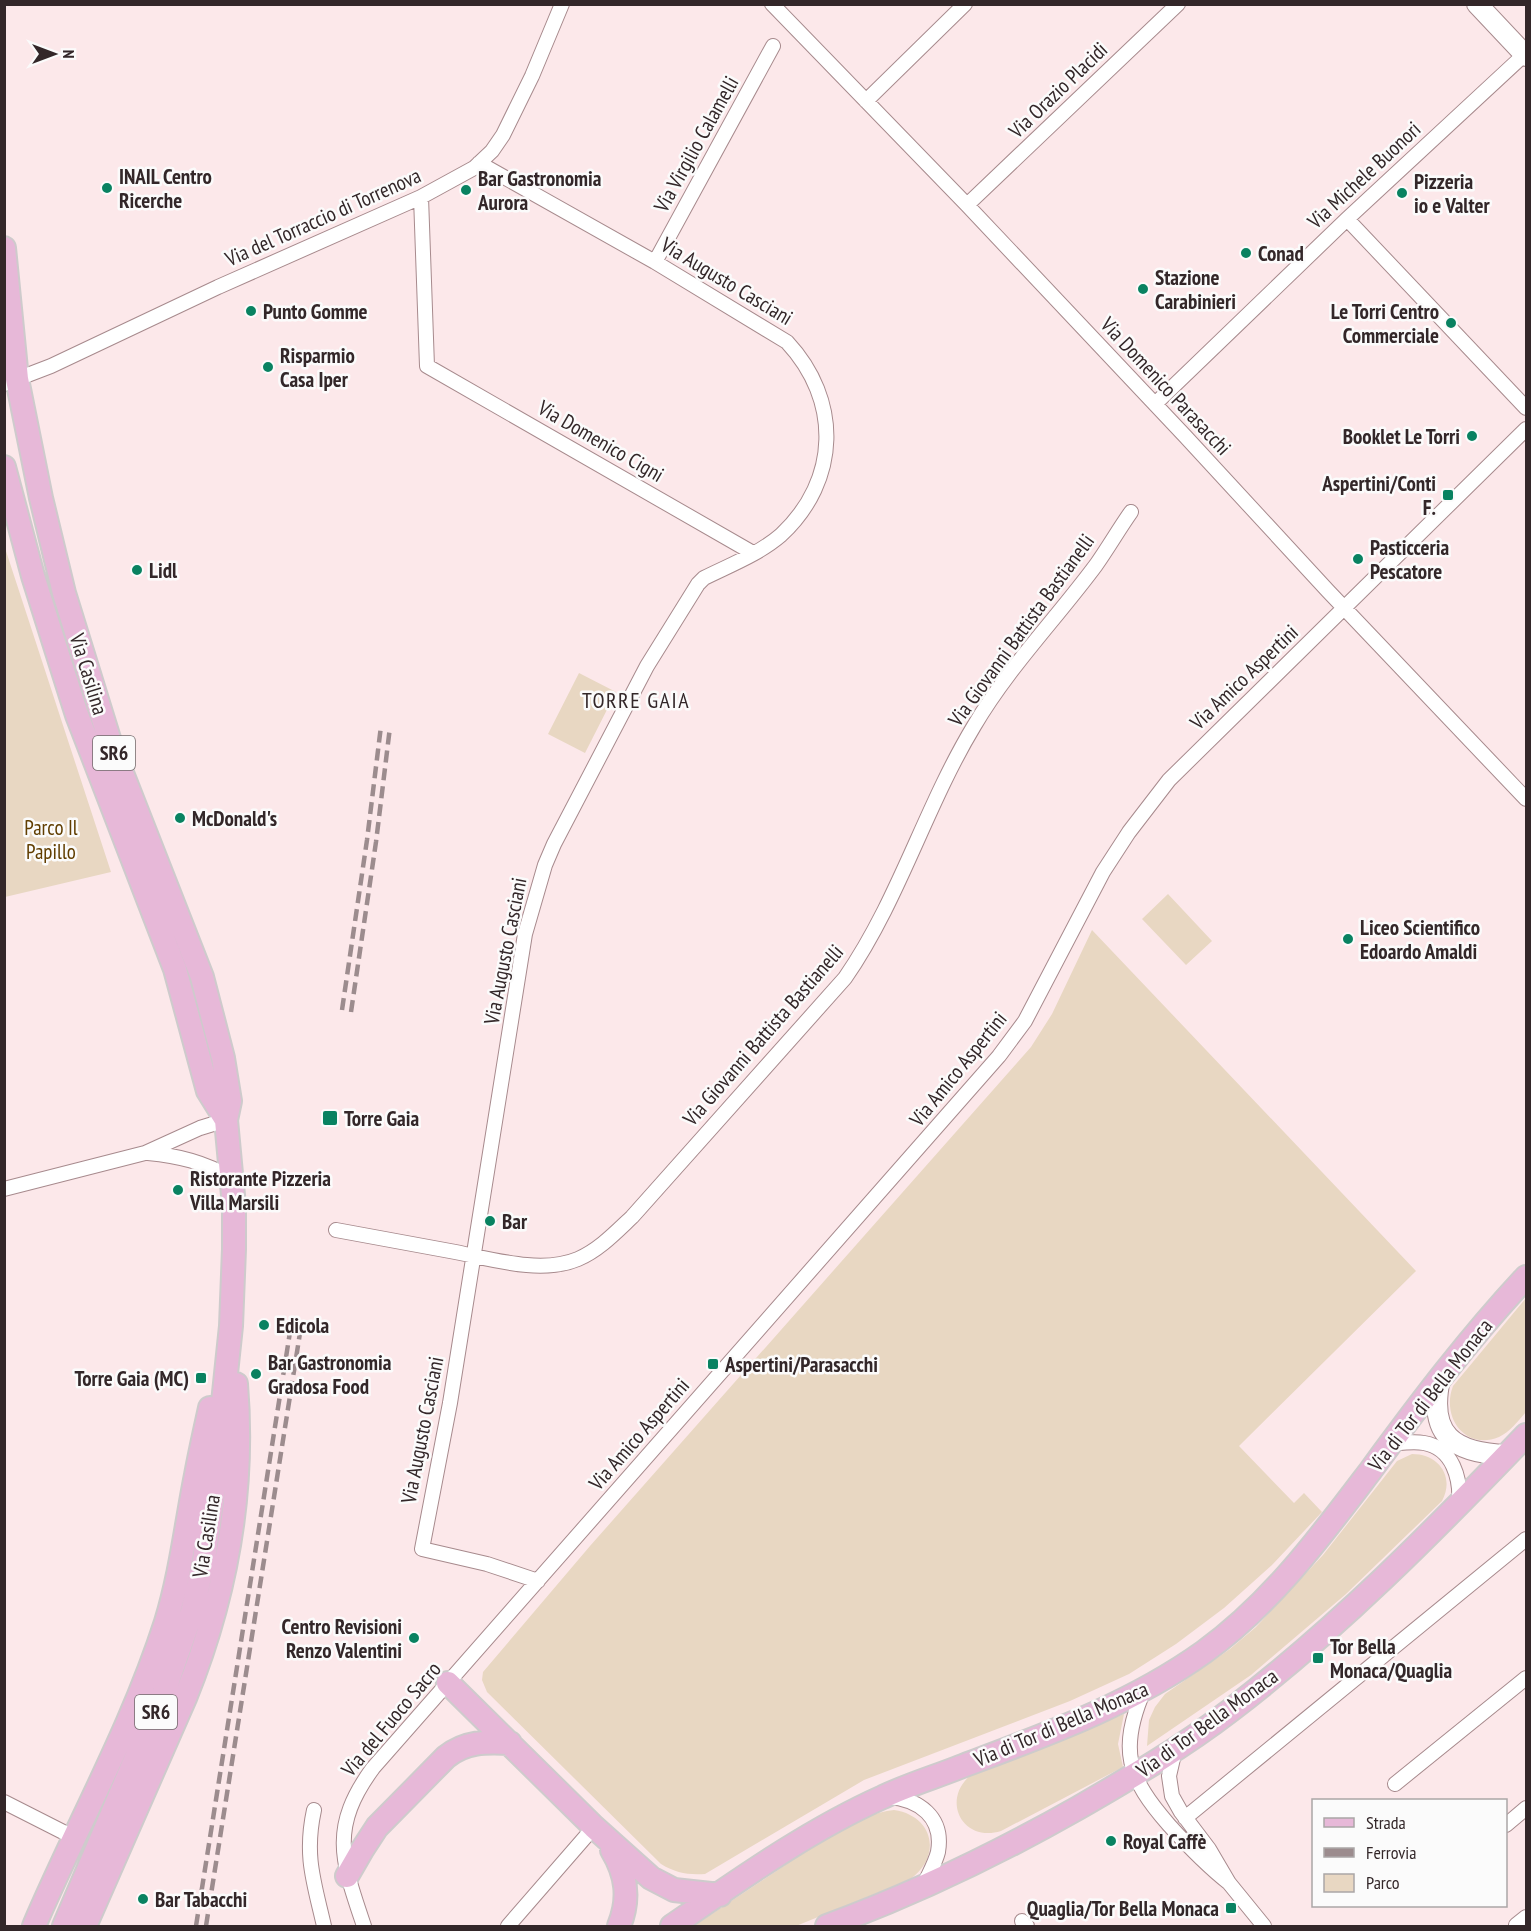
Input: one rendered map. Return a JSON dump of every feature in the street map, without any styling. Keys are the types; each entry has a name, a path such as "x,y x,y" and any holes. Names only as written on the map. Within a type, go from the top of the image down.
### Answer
{"main road":[{"path":"1477,4 1526,55"},
{"name":"Via Casilina","path":"4,248 10,381 55,556 111,745 189,942 212,1011 229,1089 230,1107 226,1120 234,1249 231,1326 214,1488 201,1574 179,1651 157,1710 64,1926"},
{"name":"Via Casilina","path":"4,467 33,576 77,715 175,969 208,1090 226,1120"},
{"name":"Via di Tor di Bella Monaca","path":"672,1926 806,1838 882,1797 1065,1727 1144,1690 1221,1639 1272,1592 1329,1527 1473,1336 1527,1277"},
{"path":"34,1926 73,1837 121,1739 165,1624 181,1567 195,1476 231,1326"},
{"path":"85,1926 193,1678 222,1587 234,1516 239,1449 231,1326"},
{"path":"1440,1379 1436,1412 1438,1422 1446,1434 1459,1445 1472,1451 1507,1455"},
{"name":"Via di Tor Bella Monaca","path":"827,1926 923,1887 1022,1840 1135,1775 1229,1712 1319,1639 1382,1582 1527,1435"},
{"path":"448,1683 646,1874 659,1883 683,1892 720,1894"},
{"path":"347,1876 377,1827 446,1757 470,1744 510,1743"},
{"path":"598,1830 618,1860 625,1880 627,1897 619,1926"}],"street":[{"name":"Via del Torraccio di Torrenova","path":"10,381 58,363 218,286 421,197 479,164 503,135 532,76 562,4"},
{"path":"866,101 964,4"},
{"name":"Via Orazio Placidi","path":"967,205 1178,4"},
{"name":"Via Domenico Parasacchi","path":"777,6 1527,799"},
{"name":"Via Virgilio Calamelli","path":"655,262 773,46"},
{"name":"Via Michele Buonori","path":"1155,404 1347,219 1526,55"},
{"name":"Via Augusto Casciani","path":"479,164 655,262 787,342 800,356 819,390 827,425 824,458 815,491 803,510 785,530 753,554 704,578 692,591 631,697 544,865 525,934 450,1404 422,1549 487,1564 538,1581"},
{"name":"Via Domenico Cigni","path":"421,197 428,366 753,554"},
{"path":"1347,219 1527,408"},
{"name":"Via Amico Aspertini","path":"478,1649 999,1056 1029,1012 1103,872 1129,832 1165,785 1527,429"},
{"name":"Via Giovanni Battista Bastianelli","path":"336,1230 531,1265 556,1265 578,1259 601,1246 632,1217 845,978 871,937 974,725 1096,564 1131,512"},
{"path":"4,1189 146,1153 200,1128 226,1120"},
{"path":"146,1153 198,1161 231,1178"},
{"path":"1390,1444 1420,1442 1443,1453 1457,1476 1460,1487 1459,1506"},
{"path":"1185,1818 1527,1539"},
{"name":"Via del Fuoco Sacro","path":"364,1926 347,1876 344,1857 344,1828 355,1796 373,1768 478,1649"},
{"path":"1395,1784 1527,1678"},
{"path":"1144,1690 1130,1738 1131,1762 1145,1796 1158,1814 1198,1857 1228,1883 1264,1926"},
{"path":"1175,1749 1170,1770 1170,1789 1185,1818 1209,1849 1228,1883"},
{"path":"882,1797 903,1798 919,1804 936,1826 937,1854 923,1887"},
{"path":"4,1802 73,1837"},
{"path":"1507,1824 1527,1808"},
{"path":"314,1810 309,1834 309,1856 324,1926"},
{"path":"508,1926 598,1830"}],"green space":[{"name":"Parco Il Papillo","path":"5,548 111,872 4,897"},
{"path":"579,673 616,692 585,753 548,734"},
{"path":"1168,894 1212,941 1186,965 1142,919"},
{"path":"1092,930 1416,1271 1239,1446 1294,1503 1304,1493 1322,1512 1272,1565 1224,1608 1176,1644 1129,1674 1070,1701 864,1780 705,1874 687,1874 672,1870 661,1864 487,1692 482,1680 483,1672 590,1546 1031,1047 1052,1014"},
{"path":"1526,1298 1526,1412 1503,1435 1487,1440 1476,1439 1466,1435 1453,1419 1450,1398 1453,1386"},
{"path":"1412,1454 1430,1458 1442,1469 1447,1484 1442,1501 1346,1594 1251,1675 1147,1746 1149,1720 1165,1694 1230,1649 1256,1627 1323,1555 1397,1461"},
{"path":"1124,1714 1118,1744 1123,1767 1001,1831 987,1833 976,1831 966,1825 960,1816 957,1806 958,1795 962,1784 972,1774"},
{"path":"894,1810 918,1820 929,1839 930,1850 926,1861 920,1871 909,1880 796,1926 694,1926 832,1834 864,1818"}],"railway":[{"path":"342,1010 381,726"},
{"path":"351,1012 390,727"},
{"path":"196,1926 290,1332"},
{"path":"206,1926 300,1333"}],"place":[{"name":"INAIL Centro Ricerche","path":"107,188"},
{"name":"Bar Gastronomia Aurora","path":"466,190"},
{"name":"Pizzeria io e Valter","path":"1402,193"},
{"name":"Conad","path":"1246,253"},
{"name":"Stazione Carabinieri","path":"1143,289"},
{"name":"Punto Gomme","path":"251,311"},
{"name":"Le Torri Centro Commerciale","path":"1451,323"},
{"name":"Risparmio Casa Iper","path":"268,367"},
{"name":"Booklet Le Torri","path":"1472,436"},
{"name":"Aspertini/Conti F.","path":"1448,495"},
{"name":"Pasticceria Pescatore","path":"1358,559"},
{"name":"Lidl","path":"137,570"},
{"name":"McDonald's","path":"180,818"},
{"name":"Liceo Scientifico Edoardo Amaldi","path":"1348,939"},
{"name":"Torre Gaia","path":"330,1118"},
{"name":"Ristorante Pizzeria Villa Marsili","path":"178,1190"},
{"name":"Bar","path":"490,1221"},
{"name":"Edicola","path":"264,1325"},
{"name":"Aspertini/Parasacchi","path":"713,1364"},
{"name":"Bar Gastronomia Gradosa Food","path":"256,1374"},
{"name":"Torre Gaia (MC)","path":"201,1378"},
{"name":"Centro Revisioni Renzo Valentini","path":"414,1638"},
{"name":"Tor Bella Monaca/Quaglia","path":"1318,1658"},
{"name":"Royal Caffè","path":"1111,1841"},
{"name":"Bar Tabacchi","path":"143,1899"},
{"name":"Quaglia/Tor Bella Monaca","path":"1231,1908"}],"district":[{"name":"TORRE GAIA","path":"636,700"}]}
